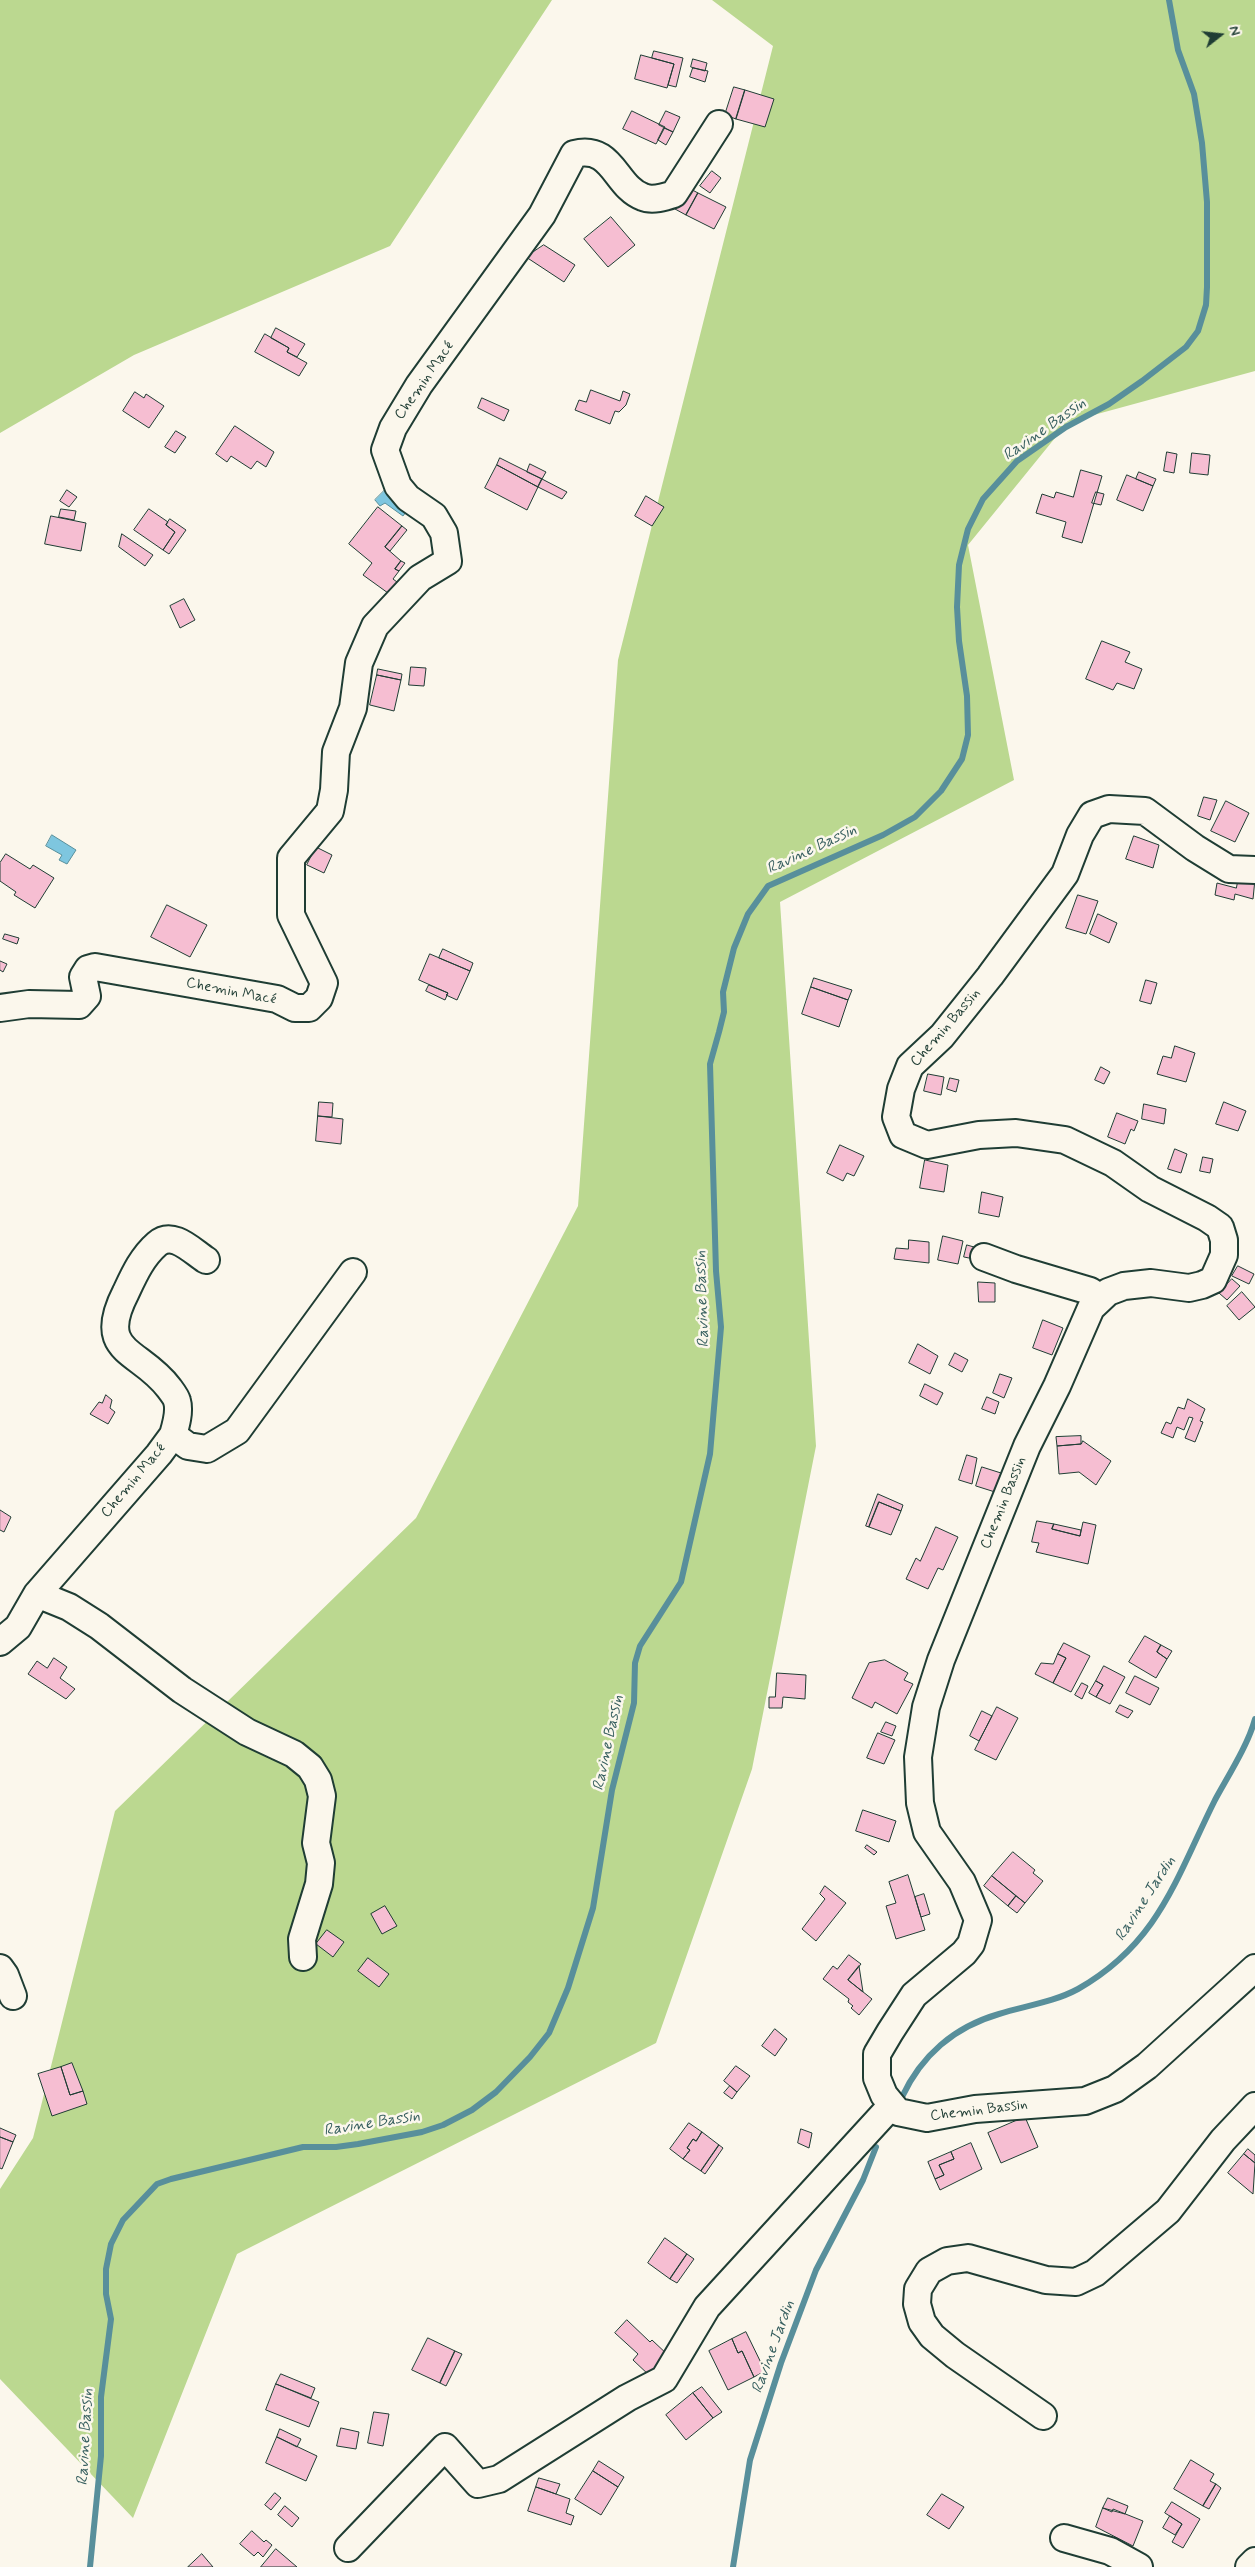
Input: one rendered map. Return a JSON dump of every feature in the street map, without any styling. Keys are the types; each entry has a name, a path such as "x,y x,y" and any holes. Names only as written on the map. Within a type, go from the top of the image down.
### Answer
{"street":[{"name":"Chemin Macé","path":"0,1008 30,1004 79,1005 86,996 83,977 88,969 95,967 277,999 295,1008 309,1008 320,998 324,983 291,915 290,858 330,812 334,790 336,752 353,708 359,663 375,626 420,578 448,561 444,533 434,516 408,498 398,486 385,450 393,428 419,385 542,215 574,154 587,151 601,157 616,170 632,190 644,197 659,198 674,194 719,124"},
{"name":"Chemin Bassin","path":"1255,870 1229,869 1195,848 1145,811 1127,808 1109,809 1092,815 1065,874 990,976 942,1036 910,1066 901,1089 896,1116 903,1135 927,1145 979,1135 1016,1133 1065,1140 1113,1163 1150,1189 1220,1226 1224,1240 1224,1255 1213,1280 1202,1286 1189,1288 1151,1284 1124,1286 1108,1292 1101,1298 1091,1308 1058,1386 1027,1446 941,1660 926,1706 918,1757 920,1803 927,1832 962,1882 978,1920 971,1944 964,1953 914,1995 877,2054 877,2078 898,2112 927,2118 975,2109 1084,2101 1115,2089 1147,2066 1255,1968"},
{"path":"173,1435 177,1421 178,1400 165,1383 124,1349 114,1332 114,1320 139,1265 161,1240 170,1238 182,1243 206,1260"},
{"path":"984,1257 1016,1269 1090,1291 1101,1298"},
{"name":"Chemin Macé","path":"0,1642 18,1627 37,1594 159,1454 173,1435 188,1446 207,1449 237,1431 353,1272"},
{"path":"37,1594 69,1607 92,1622 182,1690 247,1732 294,1754 310,1767 318,1780 322,1796 316,1843 321,1862 319,1884 302,1939 303,1957"},
{"path":"0,1968 5,1975 13,1996"},
{"path":"348,2548 445,2446 478,2484 499,2479 627,2398 664,2379 707,2307 892,2105"},
{"path":"1043,2416 955,2355 932,2336 922,2322 917,2304 918,2289 929,2271 947,2261 968,2258 1046,2280 1076,2282 1095,2274 1168,2211 1223,2140 1255,2106"},
{"path":"1064,2538 1110,2551 1139,2567"},
{"path":"1250,2567 1255,2561"}],"green space":[{"path":"0,0 552,0 390,246 134,355 0,433"},
{"path":"712,0 1255,0 1255,371 1068,422 968,545 1014,780 780,902 816,1446 752,1769 656,2043 237,2254 133,2518 0,2379 0,2189 33,2138 115,1811 416,1518 578,1206 618,660 773,46"}],"water":[{"path":"385,490 410,507 403,516 385,503 380,506 375,500"},
{"path":"52,835 76,850 67,864 59,860 62,855 46,846"}],"building":[{"path":"654,51 683,58 676,87 668,85 674,64 652,58"},
{"path":"641,55 674,64 667,88 635,79"},
{"path":"693,59 707,63 705,71 691,67"},
{"path":"693,68 708,71 705,82 690,77"},
{"path":"734,87 745,90 736,119 725,115"},
{"path":"745,90 774,99 765,127 736,119"},
{"path":"632,111 665,127 656,144 623,129"},
{"path":"666,111 680,117 673,132 659,125"},
{"path":"664,128 673,132 666,145 658,140"},
{"path":"712,171 721,178 710,193 700,186"},
{"path":"687,187 698,193 686,215 675,209"},
{"path":"698,193 726,207 714,229 686,215"},
{"path":"611,217 635,245 608,267 584,239"},
{"path":"544,245 575,265 564,282 526,257"},
{"path":"276,328 305,344 297,357 287,352 289,348 271,338"},
{"path":"265,334 289,348 287,352 307,363 299,376 255,352"},
{"path":"591,390 620,401 623,391 630,394 626,405 619,412 615,411 610,424 575,410 579,400 586,402"},
{"path":"135,392 144,398 146,394 164,406 149,428 123,411"},
{"path":"482,398 509,410 504,421 478,408"},
{"path":"235,426 274,452 266,467 257,461 251,469 231,456 227,462 216,454"},
{"path":"176,431 186,437 175,453 165,447"},
{"path":"1167,452 1177,454 1174,473 1164,471"},
{"path":"1192,453 1210,455 1208,475 1190,473"},
{"path":"500,458 542,479 538,487 497,465"},
{"path":"530,464 546,472 542,479 527,472"},
{"path":"497,465 538,487 527,510 485,488"},
{"path":"1081,470 1102,476 1082,543 1062,537 1066,522 1036,513 1042,494 1054,498 1056,492 1073,497"},
{"path":"1139,472 1156,479 1153,486 1136,479"},
{"path":"1127,475 1153,486 1143,511 1117,500"},
{"path":"542,479 567,492 562,499 538,487"},
{"path":"67,490 77,497 69,507 60,501"},
{"path":"1096,492 1104,494 1101,505 1092,503"},
{"path":"646,496 664,507 652,526 635,516"},
{"path":"378,507 402,526 385,547 401,561 395,569 399,571 393,579 397,582 388,593 363,575 372,563 349,544"},
{"path":"61,509 76,511 74,520 59,517"},
{"path":"149,509 168,522 166,525 175,532 163,550 134,530"},
{"path":"51,516 86,523 81,551 45,544"},
{"path":"170,519 186,530 169,554 163,550 175,532 166,525"},
{"path":"402,526 407,530 390,551 385,547"},
{"path":"122,534 153,555 145,566 119,547"},
{"path":"401,561 405,563 399,571 395,569"},
{"path":"184,599 195,620 180,628 170,606"},
{"path":"1102,641 1130,652 1125,662 1142,669 1134,689 1117,683 1113,690 1086,679"},
{"path":"411,667 426,668 424,686 409,685"},
{"path":"378,669 402,674 401,680 377,675"},
{"path":"377,675 401,680 394,711 370,705"},
{"path":"1204,797 1217,800 1210,820 1198,816"},
{"path":"1226,801 1249,813 1235,842 1211,831"},
{"path":"1134,836 1159,845 1153,868 1126,859"},
{"path":"316,847 332,855 324,873 307,865"},
{"path":"6,854 30,869 33,865 54,878 35,908 14,895 16,892 0,881 0,863"},
{"path":"1239,876 1255,879 1253,899 1235,894 1234,900 1215,895 1217,883 1236,888"},
{"path":"1078,895 1098,901 1086,934 1066,928"},
{"path":"167,905 207,925 190,957 151,937"},
{"path":"1098,914 1117,923 1109,943 1090,934"},
{"path":"5,934 19,938 17,944 3,939"},
{"path":"443,949 473,963 470,971 439,958"},
{"path":"430,954 470,971 457,1000 446,995 448,993 419,980"},
{"path":"0,961 7,964 3,972 0,970"},
{"path":"814,978 852,990 848,1000 811,987"},
{"path":"1146,980 1157,983 1151,1004 1140,1001"},
{"path":"429,985 448,993 445,1000 426,991"},
{"path":"811,987 848,1000 839,1027 802,1014"},
{"path":"1175,1046 1195,1053 1186,1082 1157,1074 1163,1056 1171,1058"},
{"path":"1101,1067 1110,1072 1104,1084 1095,1080"},
{"path":"928,1074 944,1077 941,1095 924,1091"},
{"path":"950,1078 959,1080 956,1092 947,1089"},
{"path":"319,1102 333,1103 332,1117 318,1116"},
{"path":"1224,1102 1246,1111 1238,1131 1216,1124"},
{"path":"1144,1104 1166,1109 1164,1124 1142,1119"},
{"path":"1117,1113 1138,1121 1134,1131 1131,1129 1125,1144 1108,1137"},
{"path":"318,1116 343,1119 341,1144 316,1141"},
{"path":"840,1145 864,1156 854,1176 847,1173 843,1181 827,1173"},
{"path":"1175,1149 1187,1154 1181,1173 1168,1169"},
{"path":"1203,1157 1213,1159 1210,1173 1200,1171"},
{"path":"925,1160 948,1165 944,1192 920,1188"},
{"path":"982,1192 1003,1197 999,1217 979,1213"},
{"path":"943,1236 963,1241 958,1264 938,1260"},
{"path":"909,1240 929,1242 929,1263 894,1259 896,1248 908,1249"},
{"path":"967,1245 981,1249 979,1260 964,1257"},
{"path":"1238,1266 1254,1274 1249,1284 1232,1276"},
{"path":"1232,1279 1240,1286 1227,1300 1219,1293"},
{"path":"978,1282 995,1283 995,1302 979,1302"},
{"path":"1242,1292 1255,1307 1239,1320 1227,1306"},
{"path":"1043,1320 1063,1328 1052,1355 1033,1348"},
{"path":"918,1344 938,1356 930,1374 909,1363"},
{"path":"955,1353 968,1360 962,1372 949,1365"},
{"path":"1000,1374 1012,1378 1004,1398 993,1393"},
{"path":"925,1384 943,1393 937,1405 920,1396"},
{"path":"106,1395 112,1400 110,1408 115,1412 108,1424 90,1414 99,1402 102,1403"},
{"path":"987,1397 999,1402 995,1414 982,1409"},
{"path":"1188,1399 1205,1409 1200,1421 1203,1422 1195,1442 1185,1438 1193,1418 1189,1417 1184,1430 1177,1427 1173,1438 1161,1433 1166,1422 1171,1424 1178,1407 1184,1409"},
{"path":"1081,1436 1081,1444 1057,1446 1056,1437"},
{"path":"1083,1441 1111,1461 1096,1485 1079,1472 1059,1474 1057,1446 1081,1444"},
{"path":"967,1455 977,1458 972,1484 959,1480"},
{"path":"982,1467 1001,1473 995,1492 976,1486"},
{"path":"878,1494 903,1505 901,1511 879,1502 869,1527 866,1526"},
{"path":"879,1502 901,1511 891,1535 869,1527"},
{"path":"0,1510 11,1517 4,1532 0,1530"},
{"path":"1037,1521 1054,1524 1052,1529 1080,1536 1083,1522 1096,1525 1088,1564 1036,1552 1039,1543 1032,1542"},
{"path":"1054,1524 1081,1530 1080,1536 1052,1529"},
{"path":"936,1527 958,1537 943,1570 938,1568 928,1589 906,1579 916,1558 920,1561"},
{"path":"1145,1636 1161,1645 1157,1652 1167,1659 1156,1678 1129,1662"},
{"path":"1064,1643 1090,1656 1071,1692 1053,1683 1066,1658 1058,1654"},
{"path":"1161,1645 1172,1651 1167,1659 1157,1652"},
{"path":"1058,1654 1066,1658 1053,1683 1035,1674 1041,1663 1053,1664"},
{"path":"54,1658 67,1667 60,1678 75,1689 66,1699 28,1674 37,1661 47,1668"},
{"path":"885,1660 908,1673 904,1680 913,1684 897,1714 875,1702 872,1708 852,1698 869,1663"},
{"path":"1104,1666 1125,1677 1110,1704 1096,1697 1103,1685 1096,1681"},
{"path":"777,1673 806,1675 805,1699 783,1697 782,1708 769,1708 769,1697 775,1697"},
{"path":"1135,1676 1159,1688 1150,1705 1126,1693"},
{"path":"1096,1681 1103,1685 1096,1697 1089,1693"},
{"path":"1082,1683 1088,1686 1082,1699 1075,1695"},
{"path":"1120,1705 1133,1711 1128,1718 1116,1712"},
{"path":"997,1707 1018,1718 996,1760 975,1750"},
{"path":"982,1711 992,1716 979,1741 970,1736"},
{"path":"886,1722 896,1726 892,1736 881,1732"},
{"path":"878,1733 895,1740 884,1764 867,1758"},
{"path":"863,1810 896,1821 889,1842 856,1831"},
{"path":"867,1845 877,1852 874,1855 865,1848"},
{"path":"1013,1852 1035,1870 1033,1873 1043,1881 1025,1903 992,1876"},
{"path":"908,1875 925,1930 896,1939 886,1906 896,1903 889,1882"},
{"path":"992,1876 1016,1896 1008,1906 984,1886"},
{"path":"825,1886 846,1903 816,1941 802,1929 825,1899 820,1894"},
{"path":"924,1894 930,1914 921,1917 915,1897"},
{"path":"1016,1896 1025,1903 1017,1913 1008,1906"},
{"path":"385,1906 397,1926 382,1934 371,1914"},
{"path":"327,1930 344,1942 333,1957 316,1944"},
{"path":"849,1955 861,1964 848,1980 872,1999 859,2015 851,2008 853,2006 848,2002 849,1999 823,1979 833,1966 837,1969"},
{"path":"368,1958 389,1974 379,1987 358,1971"},
{"path":"859,1966 863,1992 848,1980"},
{"path":"775,2029 787,2039 775,2056 762,2046"},
{"path":"72,2063 83,2091 70,2095 61,2067"},
{"path":"736,2066 750,2076 737,2092 724,2081"},
{"path":"61,2067 70,2095 83,2091 87,2104 52,2116 38,2074"},
{"path":"730,2086 737,2092 732,2099 724,2093"},
{"path":"1025,2117 1038,2147 1001,2163 988,2133"},
{"path":"689,2123 702,2132 696,2141 693,2139 687,2148 690,2150 683,2159 670,2149"},
{"path":"0,2128 16,2135 13,2142 0,2137"},
{"path":"801,2129 812,2133 809,2148 798,2143"},
{"path":"702,2132 719,2145 701,2171 683,2159 690,2150 687,2148 693,2139 696,2141"},
{"path":"0,2137 13,2142 2,2169 0,2168"},
{"path":"971,2143 982,2169 940,2190 935,2179 944,2175 939,2165 954,2159 951,2152"},
{"path":"719,2145 723,2148 705,2174 701,2171"},
{"path":"1248,2149 1255,2155 1255,2163 1244,2154"},
{"path":"951,2152 954,2159 939,2165 944,2175 935,2179 928,2162"},
{"path":"1244,2154 1255,2163 1253,2194 1228,2173"},
{"path":"665,2238 687,2254 670,2279 648,2263"},
{"path":"687,2254 694,2259 677,2283 670,2279"},
{"path":"627,2320 650,2342 652,2340 669,2356 650,2376 633,2360 638,2354 615,2333"},
{"path":"746,2332 765,2371 754,2377 742,2351 738,2353 732,2339"},
{"path":"428,2338 455,2351 440,2383 412,2370"},
{"path":"732,2339 738,2353 742,2351 754,2377 728,2390 709,2351"},
{"path":"455,2351 462,2354 446,2386 440,2383"},
{"path":"281,2374 315,2388 311,2398 276,2384"},
{"path":"276,2384 319,2402 309,2427 266,2410"},
{"path":"702,2387 722,2412 713,2418 693,2393"},
{"path":"693,2393 713,2418 686,2440 666,2415"},
{"path":"374,2412 389,2414 383,2446 368,2443"},
{"path":"341,2428 359,2432 356,2449 337,2446"},
{"path":"280,2429 301,2439 297,2447 277,2437"},
{"path":"277,2437 317,2456 306,2481 266,2463"},
{"path":"1191,2460 1214,2474 1210,2481 1216,2484 1203,2506 1174,2489"},
{"path":"599,2461 624,2477 618,2487 593,2471"},
{"path":"593,2471 618,2487 601,2515 575,2499"},
{"path":"539,2478 560,2484 556,2494 536,2487"},
{"path":"1216,2484 1221,2488 1209,2509 1203,2506"},
{"path":"536,2487 570,2499 566,2513 574,2516 571,2525 528,2511"},
{"path":"275,2493 281,2498 271,2510 265,2505"},
{"path":"942,2494 964,2507 949,2529 927,2515"},
{"path":"1108,2498 1128,2506 1125,2514 1103,2508"},
{"path":"1172,2502 1200,2519 1183,2548 1172,2542 1182,2524 1165,2513"},
{"path":"285,2506 299,2518 292,2527 278,2515"},
{"path":"1103,2508 1112,2512 1113,2509 1143,2521 1133,2546 1096,2527"},
{"path":"1170,2516 1182,2524 1175,2535 1163,2528"},
{"path":"252,2531 264,2542 266,2540 272,2545 263,2557 258,2552 254,2556 240,2544"},
{"path":"276,2549 297,2567 261,2567"},
{"path":"202,2554 213,2567 188,2567"}],"waterway":[{"name":"Ravine Bassin","path":"90,2567 101,2456 101,2397 111,2319 106,2294 106,2269 111,2244 123,2220 157,2184 171,2179 303,2147 336,2147 422,2132 443,2125 472,2110 496,2092 530,2057 549,2033 568,1988 593,1908 612,1790 634,1703 635,1663 640,1646 681,1582 710,1454 721,1327 716,1271 710,1064 724,1012 723,992 734,948 748,914 768,886 883,835 915,817 941,791 962,759 968,735 967,696 959,641 957,607 959,565 968,529 983,499 1017,461 1066,427 1109,404 1142,381 1186,347 1198,331 1206,305 1207,287 1207,202 1202,143 1194,94 1178,50 1169,0"},
{"name":"Ravine Jardin","path":"902,2097 910,2082 929,2056 954,2035 983,2020 1049,2001 1078,1989 1106,1971 1128,1951 1147,1930 1176,1882 1215,1800 1243,1750 1255,1719"},
{"name":"Ravine Jardin","path":"733,2567 750,2460 781,2363 816,2270 863,2180 876,2147"}]}
